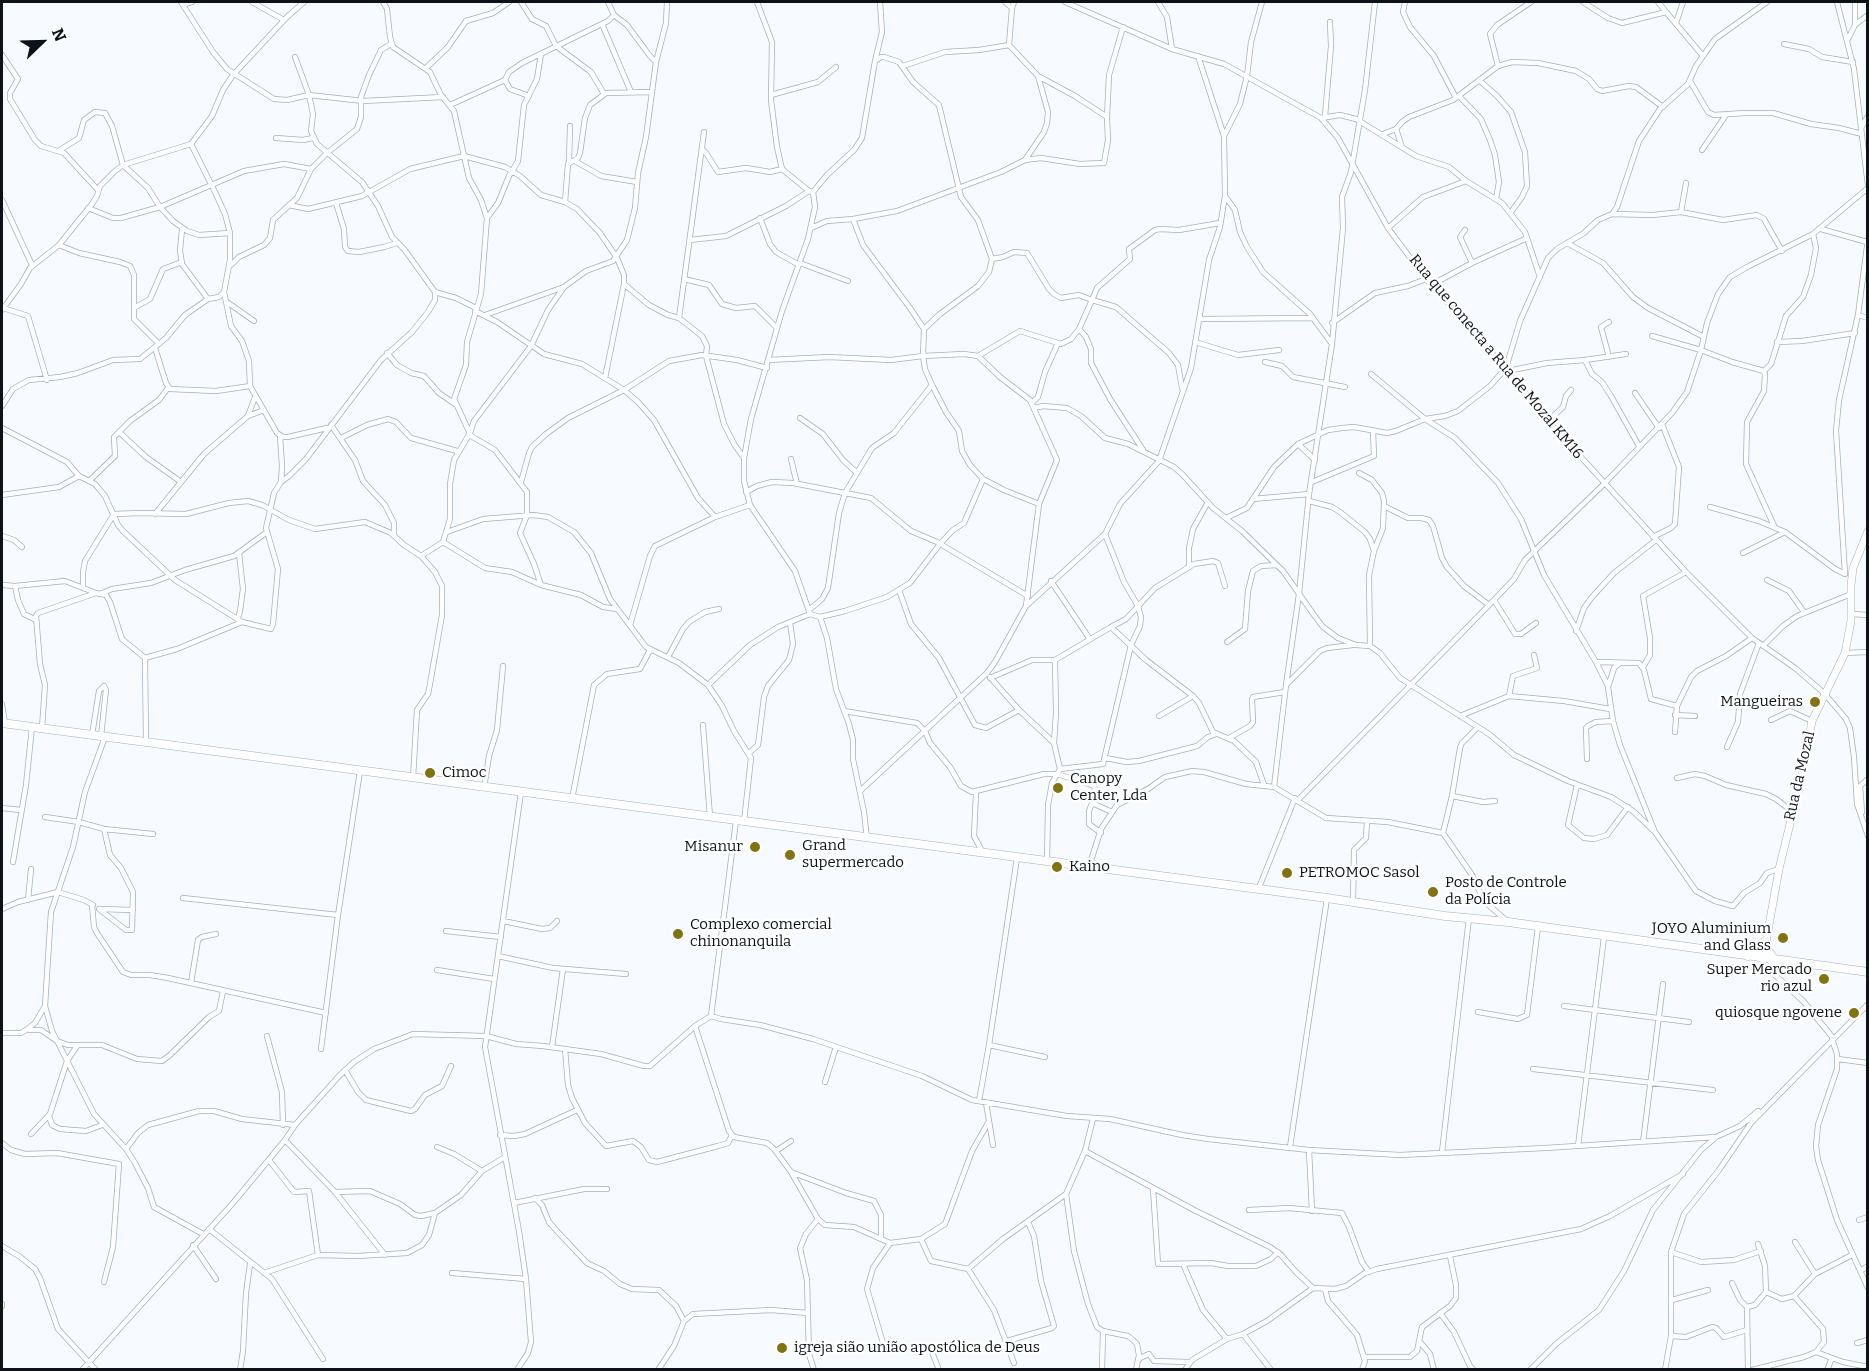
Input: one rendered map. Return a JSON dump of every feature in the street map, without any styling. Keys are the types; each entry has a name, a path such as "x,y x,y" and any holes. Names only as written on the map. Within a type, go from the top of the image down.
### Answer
{"main road":[{"name":"Rua da Mozal","path":"1769,960 1766,940 1779,869 1808,749 1812,721 1845,653 1851,614 1848,576 1868,531"},
{"path":"3,724 1258,891 1508,922 1868,972"},
{"path":"1748,956 1762,947 1766,940"},
{"path":"1766,940 1769,960"}],"street":[{"path":"192,2 183,3 213,52 233,75 274,99 286,100 309,95 361,100 443,97"},
{"path":"252,2 284,20"},
{"path":"47,380 28,316 2,309 32,265 59,245 98,196 98,190 106,179 123,165 191,144 212,116 233,75 304,2"},
{"path":"383,2 389,18 391,44 397,51 429,68 457,119 469,178 481,200 487,218 483,284 467,342 466,365 454,395 455,404"},
{"path":"429,68 452,42 466,21 492,13 509,2"},
{"path":"521,2 532,19 546,26 556,46 591,72 604,94"},
{"path":"608,2 614,15 627,25 656,62"},
{"path":"485,315 564,287 586,271 617,258 627,240 634,208 656,62 666,23 667,2"},
{"path":"757,2 772,42 771,95 777,147 782,168 811,191 815,207 811,228 777,328 751,419 744,458 746,492 750,506 795,572 809,612 820,617 887,597 913,580 940,544 967,520 983,479"},
{"path":"690,240 723,237 786,206 811,191 855,150 862,138 882,33 880,2"},
{"path":"1005,2 1012,8"},
{"path":"1014,2 1010,45 1038,76 1107,117"},
{"name":"Rua que conecta a Rua de Mozal KM16","path":"1065,2 1172,49 1224,64 1323,117 1338,138 1388,228 1425,279 1507,369 1548,421 1686,572 1752,638 1824,693 1849,723 1857,804 1862,816"},
{"path":"1158,2 1167,17 1172,49"},
{"path":"1224,136 1240,104 1247,76 1248,53 1262,2"},
{"path":"1274,787 1299,594 1309,494 1332,344 1332,324 1343,228 1342,197 1348,182 1360,121 1375,2"},
{"path":"1405,2 1403,12 1410,27 1437,61 1458,97 1481,119 1495,154 1499,182 1496,199"},
{"path":"1498,66 1490,34 1494,28 1531,2"},
{"path":"1583,2 1608,18 1622,23 1666,12"},
{"path":"1658,2 1703,56"},
{"path":"1676,23 1683,2"},
{"path":"1612,214 1617,207 1639,141 1663,107 1690,81 1703,56 1719,35 1767,2"},
{"path":"1258,891 1297,799 1494,600 1514,579 1520,565 1660,426 1687,392 1718,294 1724,284 1740,270 1813,234 1868,187 1852,62 1837,2"},
{"path":"1855,2 1855,25"},
{"path":"450,105 505,80 506,76 516,67 602,24 614,15"},
{"path":"1848,39 1855,25 1868,15"},
{"path":"1330,22 1331,46 1323,117 1348,116 1360,121 1416,156 1449,167 1466,181 1496,199 1511,212 1527,238 1540,277"},
{"path":"602,24 631,92"},
{"path":"811,228 826,221 854,219 897,211 1001,172 1025,160 1041,158 1080,164 1104,163 1108,140 1109,75 1123,27"},
{"path":"229,267 239,257 264,245 270,238 273,220 297,198 311,169 357,129 361,117 361,100 376,58 381,50 391,44"},
{"path":"1784,44 1809,49 1822,57 1852,62"},
{"path":"903,66 945,52 1010,45"},
{"path":"487,218 501,197 520,155 523,111 537,79 541,54"},
{"path":"2,55 18,79 10,96 17,112 38,144 60,150 98,190"},
{"path":"988,675 1026,606 1105,534 1120,504 1159,461 1191,369 1209,260 1225,196 1224,136 1198,56"},
{"path":"295,57 309,95 313,114 311,131 313,138 327,153 358,178 370,193 392,237 435,292 456,298 497,321 550,357 582,364 624,390 649,412 698,498 715,517"},
{"path":"875,61 884,57 899,62 917,86 939,105 961,197 978,220 993,259 989,272 978,286 924,329"},
{"path":"1383,134 1396,129 1409,117 1458,97 1498,66 1512,62 1538,63 1566,68 1583,74 1597,89 1602,91 1629,86 1636,87 1663,107"},
{"path":"771,95 818,82 836,67"},
{"path":"1025,160 1047,123 1048,112 1038,76"},
{"path":"505,80 510,89 529,96"},
{"path":"1479,80 1511,112 1525,152 1527,186 1511,212"},
{"path":"1690,81 1708,112 1714,115 1745,112 1773,113 1811,124 1862,131"},
{"path":"572,161 580,153 588,108 593,101 604,94 651,92"},
{"path":"60,150 79,138 84,120 100,111 108,118 123,165 148,188 160,207 182,229 199,235 230,233"},
{"path":"1702,150 1726,115"},
{"path":"1862,131 1868,116"},
{"path":"566,202 572,161 570,126"},
{"path":"1396,129 1402,148"},
{"path":"679,318 704,132"},
{"path":"276,138 303,140 313,138"},
{"path":"2,428 67,462 80,476 99,487 123,531 178,582 240,620 270,630 273,627 278,568 267,532 271,499 280,482 282,466 280,436 250,386 249,361 242,341 231,326 224,292 229,267 230,233 225,214 191,144"},
{"path":"702,149 718,172 746,168 770,172 782,168"},
{"path":"289,206 308,208 336,203 370,193 410,169 465,156 499,164 520,176 541,195 566,202 577,209 593,225 617,258 624,275 624,284 605,378"},
{"path":"572,161 602,176 637,182"},
{"path":"88,208 117,219 160,207 244,171 291,164 311,169"},
{"path":"1388,228 1423,197 1466,181"},
{"path":"1681,212 1686,183"},
{"path":"1225,196 1235,210 1246,247 1263,272 1313,318 1332,344"},
{"path":"2,200 32,265"},
{"path":"336,203 344,229 345,247 348,251 359,252 398,243"},
{"path":"1226,518 1247,508 1274,467 1298,444 1319,434 1354,427 1391,432 1425,419 1452,414 1468,405 1507,369 1520,321 1551,254 1584,233 1598,220 1612,214 1653,215 1681,212 1723,220 1758,214 1782,251"},
{"path":"760,218 770,244 776,252 800,264 848,281"},
{"path":"854,219 863,245 924,329 923,356 927,375 946,412 959,431 964,456 983,479 1039,504"},
{"path":"978,356 1020,332 1065,343 1079,329 1097,288 1130,259 1129,249 1155,230 1179,230 1220,222"},
{"path":"1821,228 1867,240 1858,315 1839,400 1836,431 1848,576"},
{"path":"182,229 180,251 182,262 208,299"},
{"path":"1465,230 1460,237 1472,263"},
{"path":"1764,371 1771,364 1786,316 1803,297 1811,275 1816,248 1813,234"},
{"path":"1431,285 1527,238"},
{"path":"1567,243 1603,263 1633,297 1648,308 1704,337"},
{"path":"59,245 79,253 130,266 134,275 134,319 157,346 168,388"},
{"path":"993,259 1014,252 1027,253 1048,289 1060,298 1080,295 1116,307 1175,359 1183,391"},
{"path":"134,308 150,299 163,269 182,262"},
{"path":"684,279 709,285 722,304 736,308 755,306 777,328"},
{"path":"1321,328 1332,324 1375,293 1408,286 1425,279"},
{"path":"624,284 640,299 658,310 679,318 702,336 707,346 706,356 724,424 744,458"},
{"path":"421,556 443,542 447,532 450,519 451,474 457,451 470,433 474,421 531,346 548,310 564,287"},
{"path":"2,406 13,389 29,380 47,380 78,373 109,361 137,360 157,346 185,315 208,299 219,297 224,292"},
{"path":"435,292 435,300"},
{"path":"280,482 306,459 387,353 412,332 441,295"},
{"path":"227,302 254,321"},
{"path":"1858,315 1868,318"},
{"path":"1200,319 1313,318"},
{"path":"1609,322 1601,327 1609,357"},
{"path":"1079,329 1086,337 1091,363 1110,399 1144,451"},
{"path":"1777,342 1802,341 1855,333"},
{"path":"1652,336 1764,371"},
{"path":"1195,342 1238,356 1279,350"},
{"path":"1033,405 1059,343"},
{"path":"387,353 397,365 411,373 424,376 439,393 455,404 473,437 495,450 521,482 528,496 527,515 521,530 521,537 541,585"},
{"path":"768,360 829,357 891,360 964,354 978,356 1033,405 1057,460 1039,504 1026,606"},
{"path":"1507,369 1626,354"},
{"path":"521,482 529,453 538,441 568,418 624,390 669,361 702,355 737,360 767,368"},
{"path":"1585,360 1592,374 1602,382 1611,396 1639,446"},
{"path":"1265,362 1282,366 1293,377 1345,387"},
{"path":"1764,371 1764,391 1748,422 1746,464 1775,528"},
{"path":"1371,374 1425,419 1455,438 1493,476 1511,500 1544,575 1596,662 1608,687 1612,721 1655,832"},
{"path":"708,685 750,645 771,630 790,623 809,612 822,599 828,588 844,493 872,448 894,433 932,385"},
{"path":"168,388 216,391 250,386"},
{"path":"89,481 116,456 114,440 119,432 159,400 168,388"},
{"path":"1548,421 1563,407 1566,396 1571,390"},
{"path":"1576,631 1584,608 1614,573 1675,524 1679,467 1660,426 1635,393"},
{"path":"248,416 255,397"},
{"path":"1033,405 1067,408 1081,416 1105,438 1144,451 1179,471 1208,502 1283,571 1323,627 1338,638 1356,645"},
{"path":"155,514 204,454 248,416 264,410"},
{"path":"800,418 824,434 843,460 856,473"},
{"path":"341,438 367,425 388,419 396,422 411,438 457,451"},
{"path":"280,436 304,435 329,427"},
{"path":"329,427 341,438 355,460 363,481 381,500 392,517 395,527 394,535"},
{"path":"1312,482 1372,457 1374,454 1373,431"},
{"path":"119,432 146,458 181,482"},
{"path":"1298,444 1315,460"},
{"path":"791,459 797,484"},
{"path":"1359,473 1372,480 1377,486 1382,493 1384,506 1383,528 1374,551 1369,575 1370,646"},
{"path":"2,495 56,488 80,476"},
{"path":"746,492 772,482 797,484 871,498 911,531 940,544 1028,596"},
{"path":"1253,499 1309,494"},
{"path":"114,514 186,514 238,501 254,502 289,520 315,529 365,522 394,535 421,556 440,580 443,596 442,615 428,694 417,710 413,778"},
{"path":"1309,501 1332,507 1349,518 1365,532 1374,551"},
{"path":"1189,566 1189,548 1193,529 1208,502"},
{"path":"630,625 655,546 715,517 750,506"},
{"path":"1384,506 1408,518 1429,520 1447,567 1464,586 1489,605"},
{"path":"1710,507 1749,518 1785,532 1848,576"},
{"path":"83,588 85,561 114,514"},
{"path":"447,532 483,519 527,515 548,517 574,532 591,554 610,599 617,609 650,650 668,657 708,685 749,753 752,766 740,822 711,1016"},
{"path":"42,728 45,685 40,664 36,620 38,613 112,589 151,583 239,553 267,532"},
{"path":"1743,553 1785,532"},
{"path":"844,711 914,721 925,731 930,743 950,767 958,783 963,788 975,792 1044,774 1103,764 1131,645 1140,626 1138,606 1124,582 1105,534"},
{"path":"2,536 14,540 22,547"},
{"path":"443,542 485,568 512,572 541,585 580,595 597,605 617,609"},
{"path":"239,553 243,589 240,620"},
{"path":"860,791 960,697 988,675 1032,660 1055,660 1089,638 1126,619 1155,588 1174,578 1189,566 1214,561 1218,563 1225,586"},
{"path":"1227,642 1245,629 1248,591 1253,571 1261,566 1276,565"},
{"path":"1643,667 1650,655 1643,596 1686,572"},
{"path":"1767,580 1789,591 1804,612"},
{"path":"2,585 15,586 64,581 108,597 122,639 146,658"},
{"path":"1051,581 1089,638"},
{"path":"15,586 24,614 36,620"},
{"path":"899,590 911,624 939,658 975,725 983,728 1019,710"},
{"path":"1727,747 1738,722 1740,694 1761,645 1804,612 1851,594"},
{"path":"1494,600 1515,634 1521,634 1536,623"},
{"path":"668,657 689,622 705,612 719,609"},
{"path":"1851,614 1868,615"},
{"path":"820,617 827,638 836,689 853,740 853,759 867,839"},
{"path":"146,658 177,649 240,620"},
{"path":"749,753 758,745 766,692 776,674 789,660 793,644 790,623"},
{"path":"1111,627 1146,660 1193,696 1216,734 1229,738 1256,762 1264,785"},
{"path":"1675,732 1677,706 1691,677 1697,671 1726,656 1752,638"},
{"path":"1286,685 1324,649 1356,645 1370,646 1380,653 1400,678 1478,726 1514,755 1577,784 1602,792 1628,807 1655,832 1696,891 1704,896 1733,906 1744,893 1760,883 1767,873 1779,869"},
{"path":"572,799 594,685 608,674 640,669 650,650"},
{"path":"1845,653 1868,652"},
{"path":"1509,696 1511,677 1536,668 1534,655"},
{"path":"146,658 146,742"},
{"path":"1047,862 1048,805 1052,783 1059,772 1054,742 1055,660"},
{"path":"1596,662 1639,663 1643,667 1651,699 1677,706"},
{"path":"1608,687 1614,668 1622,662"},
{"path":"484,788 489,756 497,730 504,666"},
{"path":"988,675 1019,710 1054,742"},
{"path":"99,736 99,691 104,686 106,690 99,736 79,822 51,912 45,1006 57,1041 94,1114 126,1149 144,1180 154,1207 203,1234"},
{"path":"1229,738 1253,722 1253,697 1285,692"},
{"path":"1159,716 1193,696"},
{"path":"1460,716 1509,696 1610,709"},
{"path":"2,704 3,724"},
{"path":"1771,720 1790,711 1812,721"},
{"path":"1675,715 1695,716"},
{"path":"1587,759 1586,728 1596,722 1612,721"},
{"path":"703,724 710,817"},
{"path":"1443,833 1460,748 1478,726"},
{"path":"14,862 32,727"},
{"path":"1105,758 1139,761 1197,746 1216,734"},
{"path":"321,1049 360,771"},
{"path":"1089,867 1101,829 1122,802 1148,789 1160,779 1174,774 1204,771 1246,784 1274,787 1326,818 1367,820 1443,833 1472,875 1484,901 1508,922"},
{"path":"1059,772 1094,786 1096,793 1089,824 1101,833"},
{"path":"1677,778 1695,774 1705,776 1726,785 1766,794 1793,812"},
{"path":"1860,786 1868,778"},
{"path":"1856,779 1860,786 1862,816 1868,836"},
{"path":"1577,784 1568,825 1584,838 1594,839 1607,836 1628,807"},
{"path":"517,1370 528,1353 531,1342 526,1279 485,1053 514,835 522,792"},
{"path":"975,792 974,836 983,854"},
{"path":"1452,796 1483,802 1495,801"},
{"path":"1092,803 1112,812"},
{"path":"2,808 21,810"},
{"path":"45,817 79,822 104,829 153,834"},
{"path":"1353,902 1354,849 1366,838 1367,820"},
{"path":"2,909 58,892 84,900 129,931 132,928 134,899 130,885 110,855 104,829"},
{"path":"979,1101 1017,858"},
{"path":"28,900 31,869"},
{"path":"183,898 338,915"},
{"path":"1290,1147 1327,898"},
{"path":"92,905 94,927 123,972 191,983 326,1013"},
{"path":"99,909 133,910"},
{"path":"1442,1152 1469,918"},
{"path":"503,921 542,929 550,928 558,921"},
{"path":"1478,1012 1518,1019 1527,1015 1538,927"},
{"path":"446,931 501,937"},
{"path":"191,983 198,940 216,934"},
{"path":"1578,1146 1585,1074 1604,936"},
{"path":"498,956 563,969 626,974"},
{"path":"1769,960 1774,974 1804,1002 1833,1039 1838,1059 1835,1079 1818,1125 1816,1146 1831,1202 1868,1288"},
{"path":"437,969 494,979"},
{"path":"552,1047 563,969"},
{"path":"1643,1142 1663,984"},
{"path":"2,1033 41,1030 57,1041 68,1045 102,1045 136,1059 165,1060 219,1010 223,991"},
{"path":"1665,1370 1671,1336 1671,1252 1684,1214 1719,1170 1751,1123 1868,1004"},
{"path":"21,1033 35,1023 45,1006"},
{"path":"1564,1006 1689,1022"},
{"path":"82,1370 209,1229 269,1160 295,1125 345,1070 374,1049 413,1034 486,1036 516,1044 601,1054 650,1066 695,1026 711,1016 760,1025 813,1039 915,1074 958,1095 986,1103 1093,1119 1117,1120 1182,1135 1309,1150 1400,1155 1716,1137"},
{"path":"695,1026 726,1126 732,1135 767,1143 776,1151 818,1219 825,1225 854,1227 890,1243 921,1239 945,1224 972,1151 988,1123"},
{"path":"267,1036 282,1092 283,1125"},
{"path":"989,1045 1045,1057"},
{"path":"31,1134 49,1116 67,1061 77,1046"},
{"path":"825,1082 836,1047"},
{"path":"565,1049 568,1085 577,1110 585,1123 606,1146 633,1141 653,1162 728,1143 732,1135"},
{"path":"1838,1059 1868,1063"},
{"path":"345,1070 358,1092 366,1100 411,1111 416,1109 425,1095 442,1086 452,1066"},
{"path":"1533,1069 1713,1090"},
{"path":"1530,1370 1556,1344 1599,1310 1624,1271 1653,1210 1701,1150 1716,1137 1740,1126 1770,1102"},
{"path":"986,1103 993,1144"},
{"path":"500,1134 514,1136 525,1134 577,1110"},
{"path":"126,1149 138,1133 148,1125 199,1111 295,1125"},
{"path":"49,1116 52,1125 60,1130 86,1131 102,1125"},
{"path":"968,1269 1003,1239 1066,1194 1085,1151 1093,1119"},
{"path":"285,1140 335,1192 385,1255"},
{"path":"776,1151 791,1141"},
{"path":"2,1143 11,1150 25,1154 57,1153 119,1164 113,1247 104,1282"},
{"path":"437,1148 454,1154 482,1172"},
{"path":"1309,1150 1312,1211"},
{"path":"1085,1151 1278,1252 1313,1288"},
{"path":"335,1192 370,1191 421,1216 435,1213 462,1195 482,1172 505,1157"},
{"path":"269,1160 294,1192 309,1191 318,1255"},
{"path":"791,1172 874,1201 881,1215 881,1239"},
{"path":"1185,1370 1189,1362 1227,1339 1243,1334 1267,1321 1313,1288 1346,1286 1369,1272 1581,1229 1610,1216 1683,1174"},
{"path":"1153,1188 1157,1262 1160,1265 1256,1266 1272,1259 1278,1252"},
{"path":"514,1203 584,1189 606,1189"},
{"path":"1066,1194 1077,1264 1093,1318 1097,1327 1102,1331 1128,1336 1133,1340 1138,1348 1136,1370"},
{"path":"535,1198 542,1205 549,1222 587,1263 608,1273 620,1284 632,1289 659,1290 676,1306 684,1321"},
{"path":"1249,1210 1285,1208 1342,1213 1362,1262 1369,1272"},
{"path":"264,1274 318,1255 404,1253 422,1245 429,1235 435,1213"},
{"path":"1859,1220 1868,1217"},
{"path":"814,1370 809,1354 807,1280 800,1248 806,1234 818,1219"},
{"path":"1007,1341 1054,1326 1041,1281 1034,1236 1028,1222"},
{"path":"209,1229 250,1264 272,1279 323,1359"},
{"path":"921,1239 931,1261 968,1269 994,1310 1014,1364"},
{"path":"1795,1242 1815,1274"},
{"path":"883,1343 867,1289 873,1268 890,1243"},
{"path":"1748,1307 1755,1305 1766,1292 1765,1266 1758,1244"},
{"path":"193,1245 216,1279"},
{"path":"2,1246 20,1256 34,1269 40,1278 58,1329 96,1370"},
{"path":"1671,1252 1701,1262 1734,1260 1761,1251"},
{"path":"1766,1292 1782,1299 1794,1296 1815,1274 1852,1255"},
{"path":"1364,1357 1410,1357 1417,1351 1422,1327 1455,1302 1456,1285 1450,1256"},
{"path":"240,1370 250,1264"},
{"path":"1183,1264 1203,1310 1227,1339"},
{"path":"1860,1271 1868,1266"},
{"path":"452,1273 526,1279"},
{"path":"1732,1283 1740,1300 1748,1307 1750,1370 1816,1352 1824,1342 1823,1329 1794,1296"},
{"path":"1326,1289 1329,1301 1357,1335 1364,1357 1362,1370"},
{"path":"1672,1300 1708,1290"},
{"path":"658,1370 674,1346 684,1321 693,1314 716,1311 771,1310 808,1313"},
{"path":"1440,1312 1454,1332 1474,1370"},
{"path":"1671,1336 1686,1337 1712,1327 1724,1337 1748,1330"},
{"path":"1102,1331 1102,1370"},
{"path":"1243,1334 1271,1370"},
{"path":"1857,1343 1868,1340"},
{"path":"1419,1341 1430,1354 1434,1370"},
{"path":"930,1347 939,1370"},
{"path":"1816,1352 1867,1368"},
{"path":"1137,1362 1149,1354 1154,1361 1189,1362"},
{"path":"1827,1370 1832,1358"},
{"path":"1782,1363 1784,1370"}],"place":[{"name":"Mangueiras","path":"1815,702"},
{"name":"Cimoc","path":"430,773"},
{"name":"Canopy Center, Lda","path":"1058,788"},
{"name":"Misanur","path":"755,847"},
{"name":"Grand supermercado","path":"790,855"},
{"name":"Kaino","path":"1057,867"},
{"name":"PETROMOC Sasol","path":"1287,873"},
{"name":"Posto de Controle da Polícia","path":"1433,892"},
{"name":"Complexo comercial chinonanquila","path":"678,934"},
{"name":"JOYO Aluminium and Glass","path":"1783,938"},
{"name":"Super Mercado rio azul","path":"1824,979"},
{"name":"quiosque ngovene","path":"1854,1013"},
{"name":"igreja sião união apostólica de Deus","path":"782,1348"}]}
